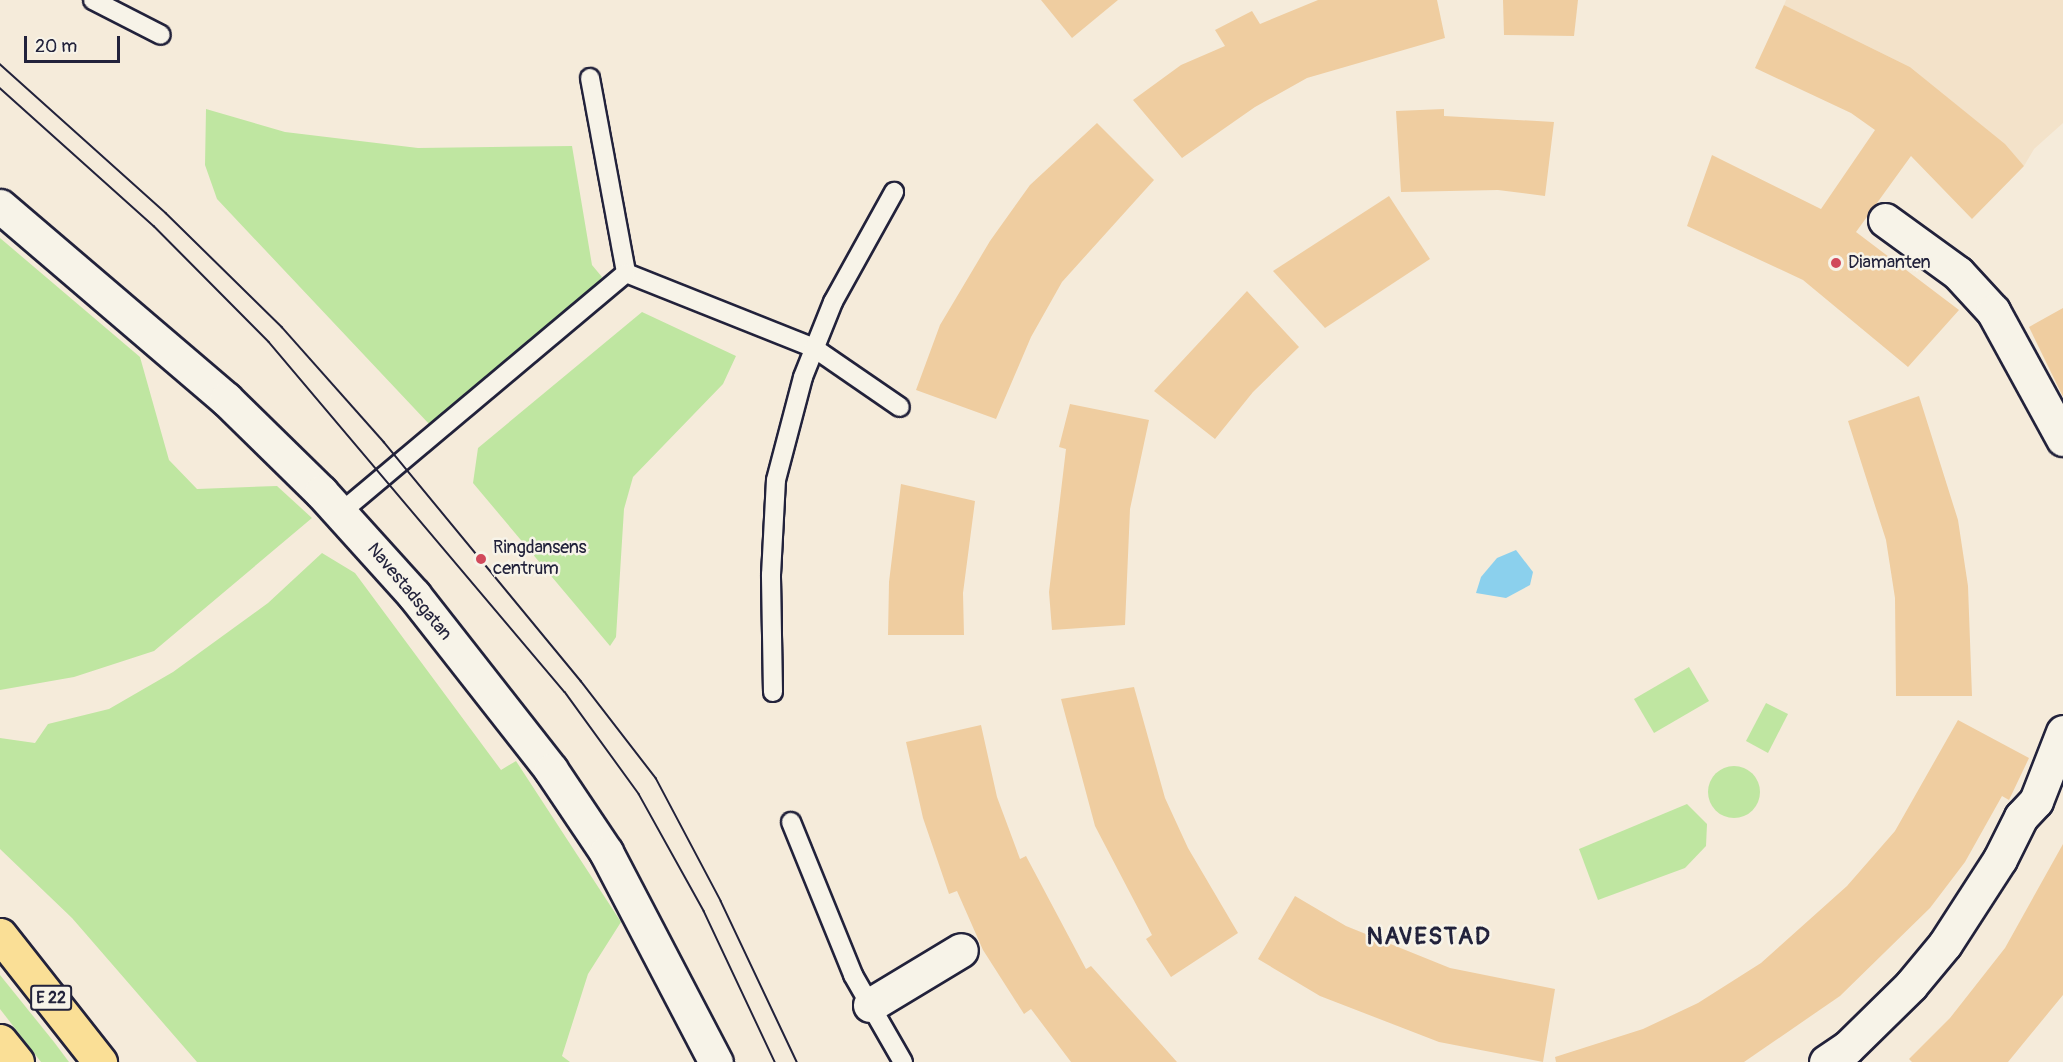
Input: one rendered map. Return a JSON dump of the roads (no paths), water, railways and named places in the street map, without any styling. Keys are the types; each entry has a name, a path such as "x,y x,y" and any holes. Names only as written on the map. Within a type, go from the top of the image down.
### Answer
{"highway":[{"name":"E 22","path":"0,935 100,1062"},
{"path":"0,1041 17,1062"}],"street":[{"name":"Navestadsgatan","path":"0,206 226,399 340,513 414,595 551,770 606,852 716,1062"},
{"path":"1885,220 1958,273 1993,311 2063,440"},
{"path":"1826,1062 1847,1048 1911,985 1945,944 2001,859 2021,817 2036,801 2063,732"},
{"path":"870,1005 961,950"}],"lane":[{"path":"93,0 160,34"},
{"path":"590,78 626,273"},
{"path":"773,692 771,575 776,480 814,348 833,302 894,192"},
{"path":"626,273 814,348 900,407"},
{"path":"340,513 626,273"},
{"path":"791,822 823,908 870,1005 903,1062"}],"water":[{"path":"1516,550 1533,572 1530,585 1506,598 1476,593 1481,577 1497,558"}],"tram line":[{"path":"0,64 166,213 282,327 384,442 581,681 656,778 721,901 797,1062"},
{"path":"0,88 154,226 269,342 565,692 639,794 704,911 775,1062"}],"place":[{"name":"Diamanten","path":"1836,263"},
{"name":"Ringdansens centrum","path":"481,559"}],"district":[{"name":"NAVESTAD","path":"1429,937"}]}
